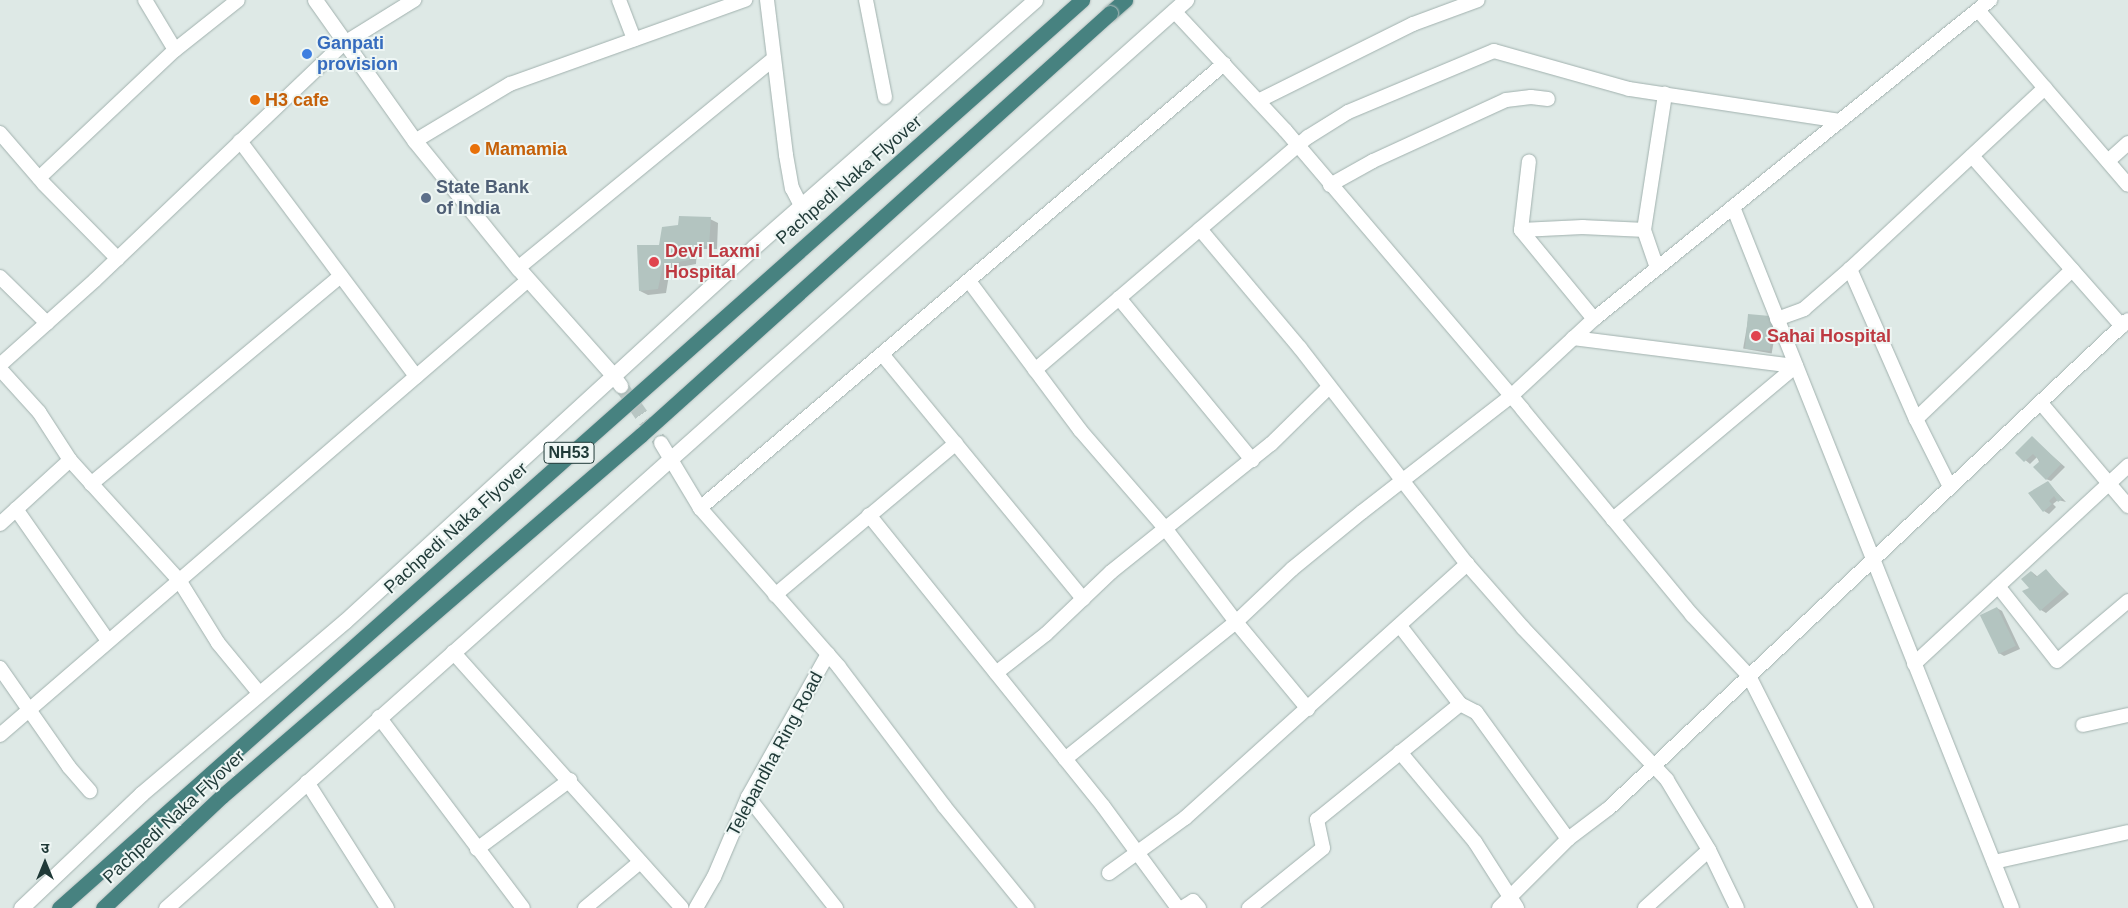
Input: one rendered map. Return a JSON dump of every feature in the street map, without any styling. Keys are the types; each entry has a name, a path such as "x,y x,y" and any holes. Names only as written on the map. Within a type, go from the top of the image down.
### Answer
{"highway":[{"name":"Pachpedi Naka Flyover","path":"59,908 1082,0"},
{"name":"Pachpedi Naka Flyover","path":"103,908 222,796 641,435 1125,0"}],"main road":[{"path":"315,0 343,44 352,50 415,141 528,280 617,381"},
{"path":"21,908 141,794 360,608 617,381 802,206 1035,0"},
{"path":"166,908 1186,0"}],"street":[{"path":"145,0 175,50"},
{"path":"39,178 175,50 238,0"},
{"path":"260,694 218,643 179,580 70,460 39,412 0,367 118,259 343,44 414,0"},
{"path":"619,0 634,40"},
{"path":"415,141 510,84 745,0"},
{"path":"767,0 789,171 792,188 802,206"},
{"path":"866,0 885,97"},
{"path":"1258,101 1414,24 1478,0"},
{"path":"1065,759 1236,622 1292,569 1511,396 1594,319 1990,0"},
{"path":"1978,10 2128,185"},
{"path":"1174,11 1298,147 1511,396 1692,615 1749,676 1866,908"},
{"path":"1035,370 1308,137 1348,112 1494,51 1629,89 1840,121"},
{"path":"518,268 773,58"},
{"path":"700,508 806,414 882,354 1224,64"},
{"path":"1777,319 1804,308 1850,269 2045,88"},
{"path":"1657,268 1644,230 1665,94"},
{"path":"1330,185 1373,161 1506,100 1531,97 1548,99"},
{"path":"0,133 39,178 118,259"},
{"path":"240,141 416,376"},
{"path":"2108,161 2128,143"},
{"path":"1498,908 1514,902 1568,839 1609,808 2125,323 2072,270 1972,156"},
{"path":"1529,161 1521,230 1594,319"},
{"path":"1733,207 2012,908"},
{"path":"1521,230 1582,227 1644,230"},
{"path":"1200,229 1404,480 1467,564 1523,628 1667,780 1709,850 1737,908"},
{"path":"1850,269 1916,419 1950,487"},
{"path":"1916,419 2072,270"},
{"path":"91,484 341,276"},
{"path":"0,277 47,324"},
{"path":"0,735 528,280"},
{"path":"969,281 1080,430 1165,528 1236,622 1308,709"},
{"path":"1119,298 1252,460"},
{"path":"1573,338 1796,366"},
{"path":"882,354 1083,599"},
{"path":"1613,519 1796,366"},
{"path":"996,673 1046,634 1083,599 1165,528 1252,460 1329,387"},
{"path":"2041,403 2128,506"},
{"path":"661,443 700,508 828,654 1024,907"},
{"path":"775,595 956,443"},
{"path":"0,524 70,460"},
{"path":"1914,664 2128,466"},
{"path":"16,509 108,641"},
{"path":"869,516 1065,759 1178,908"},
{"path":"1109,873 1185,818 1467,564"},
{"path":"1998,586 2057,661 2128,601"},
{"path":"1400,626 1460,704 1476,712 1568,839"},
{"path":"453,652 570,780 682,908"},
{"name":"Telebandha Ring Road","path":"696,908 714,877 748,797 828,654"},
{"path":"0,668 28,710 90,790"},
{"path":"1249,908 1323,848 1317,820 1460,704"},
{"path":"2083,725 2128,715"},
{"path":"379,717 523,908"},
{"path":"1400,752 1475,842 1514,902"},
{"path":"477,849 570,780"},
{"path":"307,782 386,908"},
{"path":"748,797 836,908"},
{"path":"1994,862 2128,832"},
{"path":"1645,908 1709,850"},
{"path":"585,908 640,862"},
{"path":"1182,908 1193,901 1199,908"}],"building":[{"path":"679,216 711,217 709,246 689,245 689,260 663,265 658,289 639,291 637,245 659,245 662,227 678,225"},
{"path":"1748,314 1773,316 1770,351 1745,349"},
{"path":"2032,436 2061,464 2046,480 2033,467 2040,461 2033,454 2024,462 2015,453"},
{"path":"2048,481 2062,499 2058,502 2054,496 2049,501 2052,504 2043,512 2028,493"},
{"path":"2046,569 2064,590 2040,611 2022,591 2029,588 2021,579 2031,571 2036,577"},
{"path":"1997,607 2016,646 1999,654 1980,615"}],"tunnel":[{"path":"621,386 661,443"}],"place":[{"name":"Ganpati provision","path":"307,54"},
{"name":"H3 cafe","path":"255,100"},
{"name":"Mamamia","path":"475,149"},
{"name":"State Bank of India","path":"426,198"},
{"name":"Devi Laxmi Hospital","path":"654,262"},
{"name":"Sahai Hospital","path":"1756,336"}]}
